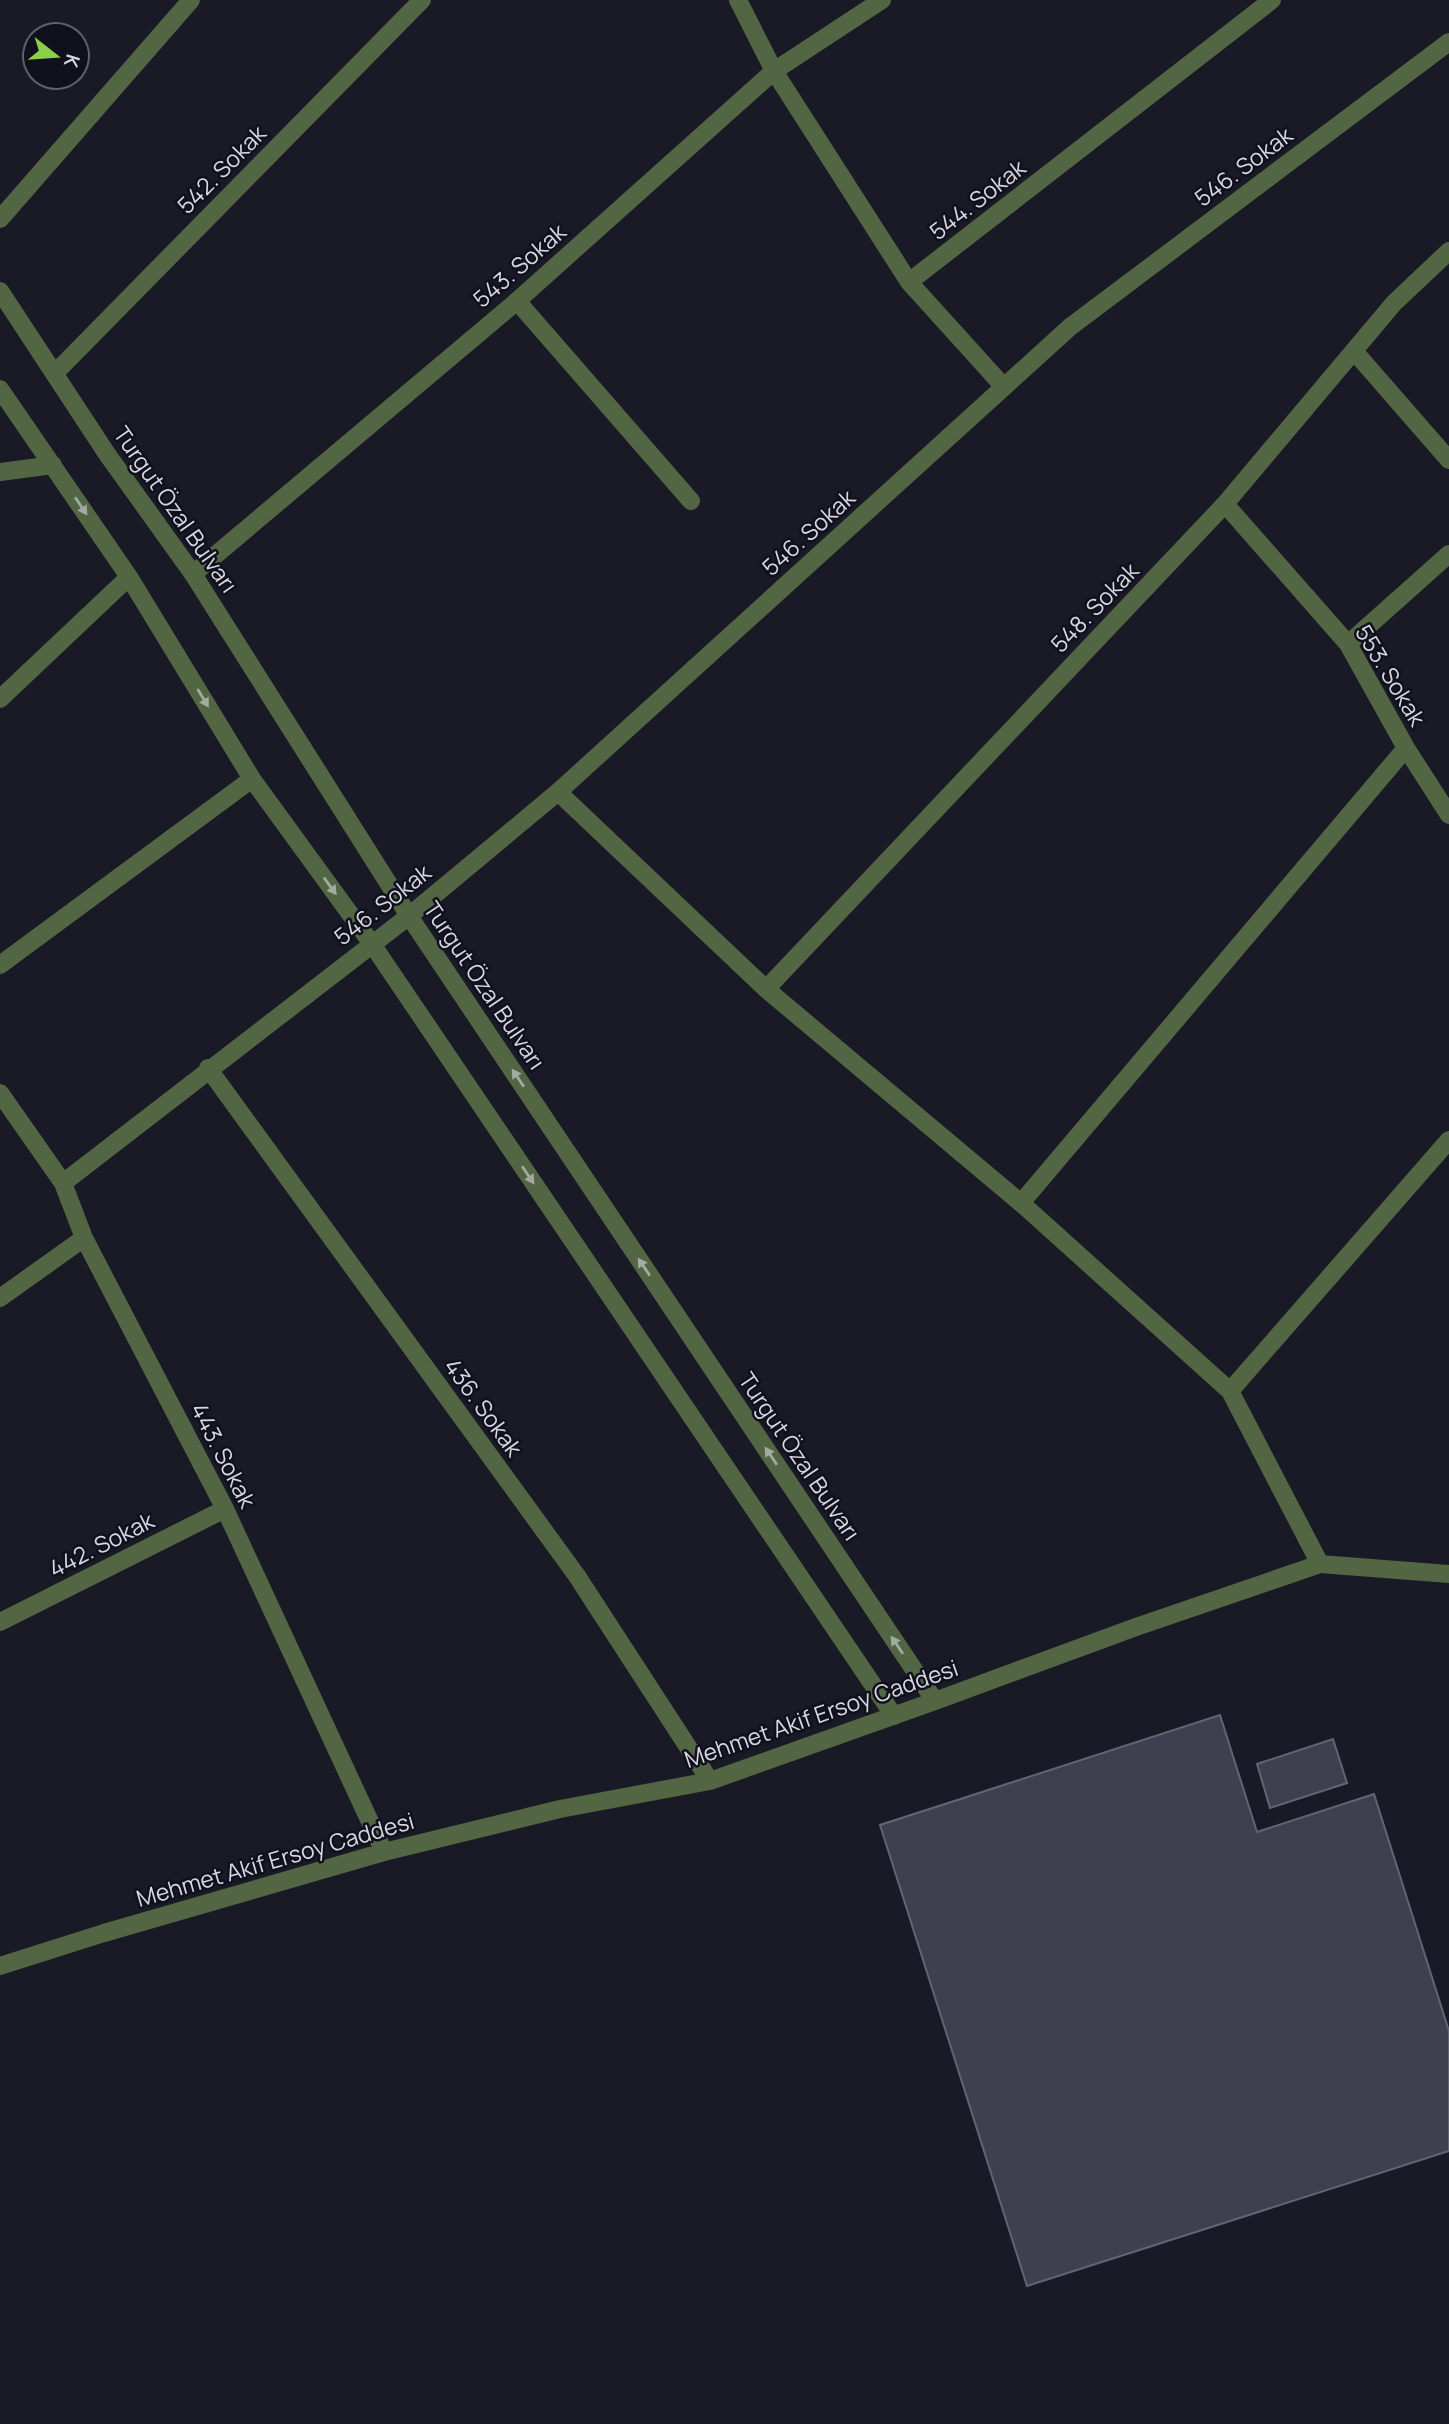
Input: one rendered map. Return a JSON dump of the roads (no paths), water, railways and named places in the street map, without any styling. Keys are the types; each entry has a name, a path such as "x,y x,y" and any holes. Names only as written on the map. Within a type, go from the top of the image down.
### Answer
{"street":[{"name":"542. Sokak","path":"55,373 422,0"},
{"path":"737,0 774,71 909,282 1004,387"},
{"name":"543. Sokak","path":"193,575 517,301 774,71 882,0"},
{"name":"544. Sokak","path":"909,282 1272,0"},
{"path":"0,219 182,3"},
{"name":"546. Sokak","path":"63,1183 208,1068 409,916 558,792 1070,327 1449,43"},
{"name":"548. Sokak","path":"766,989 1225,504 1394,303 1449,251"},
{"name":"Turgut Özal Bulvarı","path":"0,291 107,454 193,575 409,916 936,1701"},
{"path":"517,301 691,501"},
{"path":"1354,351 1449,460"},
{"path":"0,389 129,577 253,779 372,944 894,1716"},
{"path":"0,472 53,465"},
{"name":"553. Sokak","path":"1225,504 1348,643 1406,748 1449,815"},
{"path":"1348,643 1449,554"},
{"path":"0,699 129,577"},
{"path":"1020,1203 1406,748"},
{"path":"0,965 253,779"},
{"path":"558,792 766,989 1020,1203 1230,1391 1320,1564"},
{"name":"436. Sokak","path":"208,1068 577,1576 710,1782"},
{"name":"443. Sokak","path":"0,1093 63,1183 84,1238 225,1509 384,1852"},
{"path":"1230,1391 1449,1140"},
{"path":"0,1298 84,1238"},
{"name":"442. Sokak","path":"0,1622 225,1509"},
{"name":"Mehmet Akif Ersoy Caddesi","path":"0,1966 384,1852 560,1809 710,1782 1136,1627 1320,1564 1449,1574"}]}
